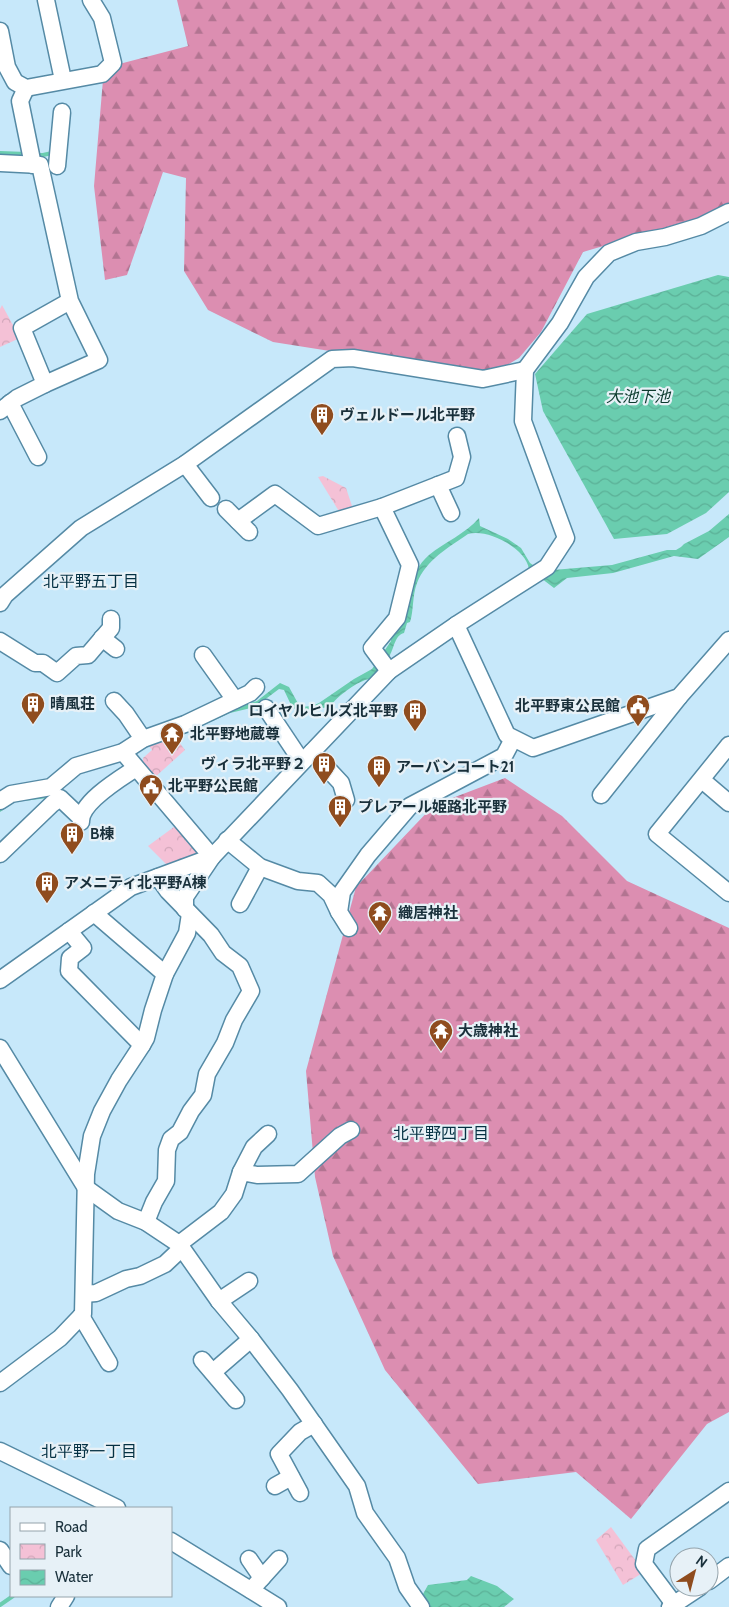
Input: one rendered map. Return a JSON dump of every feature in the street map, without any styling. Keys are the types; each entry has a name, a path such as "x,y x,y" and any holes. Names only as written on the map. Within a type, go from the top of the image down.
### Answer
{"street":[{"path":"46,0 63,80"},
{"path":"0,31 6,67 15,82 26,88 102,74 113,63 102,18 91,0"},
{"path":"26,88 20,101 70,301 99,360 45,384 17,398 5,407 38,457"},
{"path":"0,164 62,166 62,112"},
{"path":"0,1383 60,1338 83,1314 86,1188 88,1153 92,1136 102,1111 119,1080 146,1038 165,974 187,933 185,897 212,856 389,670 547,568 566,538 523,421 525,370 560,323 586,277 610,253 636,242 664,237 702,226 729,212"},
{"path":"45,384 22,328 70,301"},
{"path":"0,603 5,595 81,528 185,464 332,359 353,358 483,379 525,370"},
{"path":"226,509 244,526 275,494 318,526 382,507 456,478 462,457 457,436"},
{"path":"185,464 212,498"},
{"path":"438,485 451,513"},
{"path":"382,507 410,565 398,618 372,648 389,670"},
{"path":"0,641 34,663 42,663 57,673 76,656 88,654 111,628 111,619"},
{"path":"456,625 507,736 533,748 679,697"},
{"path":"102,638 116,649"},
{"path":"602,795 679,697 729,640"},
{"path":"203,654 235,700"},
{"path":"0,854 65,794 80,820 87,807 129,760 143,739 185,724 250,693 256,688"},
{"path":"114,701 126,714 143,739"},
{"path":"266,708 307,757 341,783 346,800"},
{"path":"339,912 342,892 368,855 410,806 504,756 514,739"},
{"path":"729,745 656,834 729,893"},
{"path":"0,801 11,794 51,787 76,766 129,760"},
{"path":"129,760 212,856"},
{"path":"702,780 729,803"},
{"path":"228,840 260,867 298,880 318,882 331,895 349,928"},
{"path":"0,980 131,887 212,856"},
{"path":"240,904 260,867"},
{"path":"146,1222 166,1181 166,1150 171,1139 180,1132 202,1095 207,1074 251,991 240,966 223,953 211,935 168,891 158,877"},
{"path":"94,913 165,974"},
{"path":"69,931 84,948 70,958 69,971 142,1045"},
{"path":"3,1059 86,1188 118,1211 146,1222 181,1246 219,1301 251,1339 314,1424 357,1486 364,1513 397,1558 407,1587 421,1607"},
{"path":"241,1172 257,1175 298,1174 340,1136 351,1130"},
{"path":"84,1294 96,1293 165,1264 181,1246 220,1212 234,1194 241,1172 254,1147 268,1134"},
{"path":"219,1301 249,1280"},
{"path":"81,1316 109,1363"},
{"path":"236,1400 208,1366 251,1339"},
{"path":"300,1493 279,1454 300,1432 314,1424"},
{"path":"0,1451 114,1507"},
{"path":"275,1486 291,1477"},
{"path":"685,1597 672,1606 644,1564 647,1549 729,1491"},
{"path":"172,1542 278,1607"},
{"path":"249,1559 262,1578"},
{"path":"251,1590 279,1559"}],"green space":[{"path":"177,0 729,0 729,203 718,212 583,252 541,332 519,358 488,376 273,342 208,310 184,271 186,178 163,172 127,275 105,280 94,186 104,68 188,46"},
{"path":"2,305 20,338 0,347 0,309"},
{"path":"323,476 346,488 353,509 340,513 318,477"},
{"path":"176,738 185,750 153,779 143,766 143,758 152,750 149,746"},
{"path":"505,778 562,816 627,881 729,928 729,1412 707,1424 631,1519 576,1472 478,1484 385,1370 333,1256 315,1177 306,1071 356,887 434,805"},
{"path":"178,824 196,844 198,854 168,866 148,846"},
{"path":"611,1527 644,1572 623,1585 596,1540"}],"water":[{"name":"大池下池","path":"718,275 729,277 729,492 706,513 667,534 614,539 543,411 535,374 587,314"},
{"path":"729,514 729,537 698,559 674,556 613,573 567,578 554,588 529,569 521,554 505,541 485,534 468,534 426,567 415,588 410,622 407,623 404,633 397,639 389,658 382,668 373,678 359,683 345,692 330,707 298,711 292,707 284,690 279,689 255,707 230,713 182,735 155,742 101,768 83,771 48,798 15,802 0,812 0,803 73,771 231,709 257,701 280,683 289,687 300,707 319,703 372,669 391,641 391,635 406,592 422,562 435,550 468,529 479,518 480,526 508,539 521,548 530,563 548,575 553,570 612,565 667,550 676,550 709,531"},
{"path":"471,1576 497,1586 514,1599 504,1607 421,1607 419,1604 428,1585 467,1580"}],"waterway":[{"path":"0,153 27,154"},
{"path":"34,155 52,153"},
{"path":"0,1605 12,1597"}],"place":[{"name":"ヴェルドール北平野","path":"322,436"},
{"name":"晴風荘","path":"33,725"},
{"name":"北平野東公民館","path":"638,727"},
{"name":"ロイヤルヒルズ北平野","path":"415,732"},
{"name":"北平野地蔵尊","path":"172,755"},
{"name":"ヴィラ北平野２","path":"324,785"},
{"name":"アーバンコート21","path":"379,788"},
{"name":"北平野公民館","path":"151,807"},
{"name":"プレアール姫路北平野","path":"340,828"},
{"name":"B棟","path":"72,855"},
{"name":"アメニティ北平野A棟","path":"47,904"},
{"name":"織居神社","path":"380,934"},
{"name":"大歳神社","path":"441,1052"}],"district":[{"name":"北平野五丁目","path":"91,581"},
{"name":"北平野四丁目","path":"441,1133"},
{"name":"北平野一丁目","path":"89,1451"}]}
